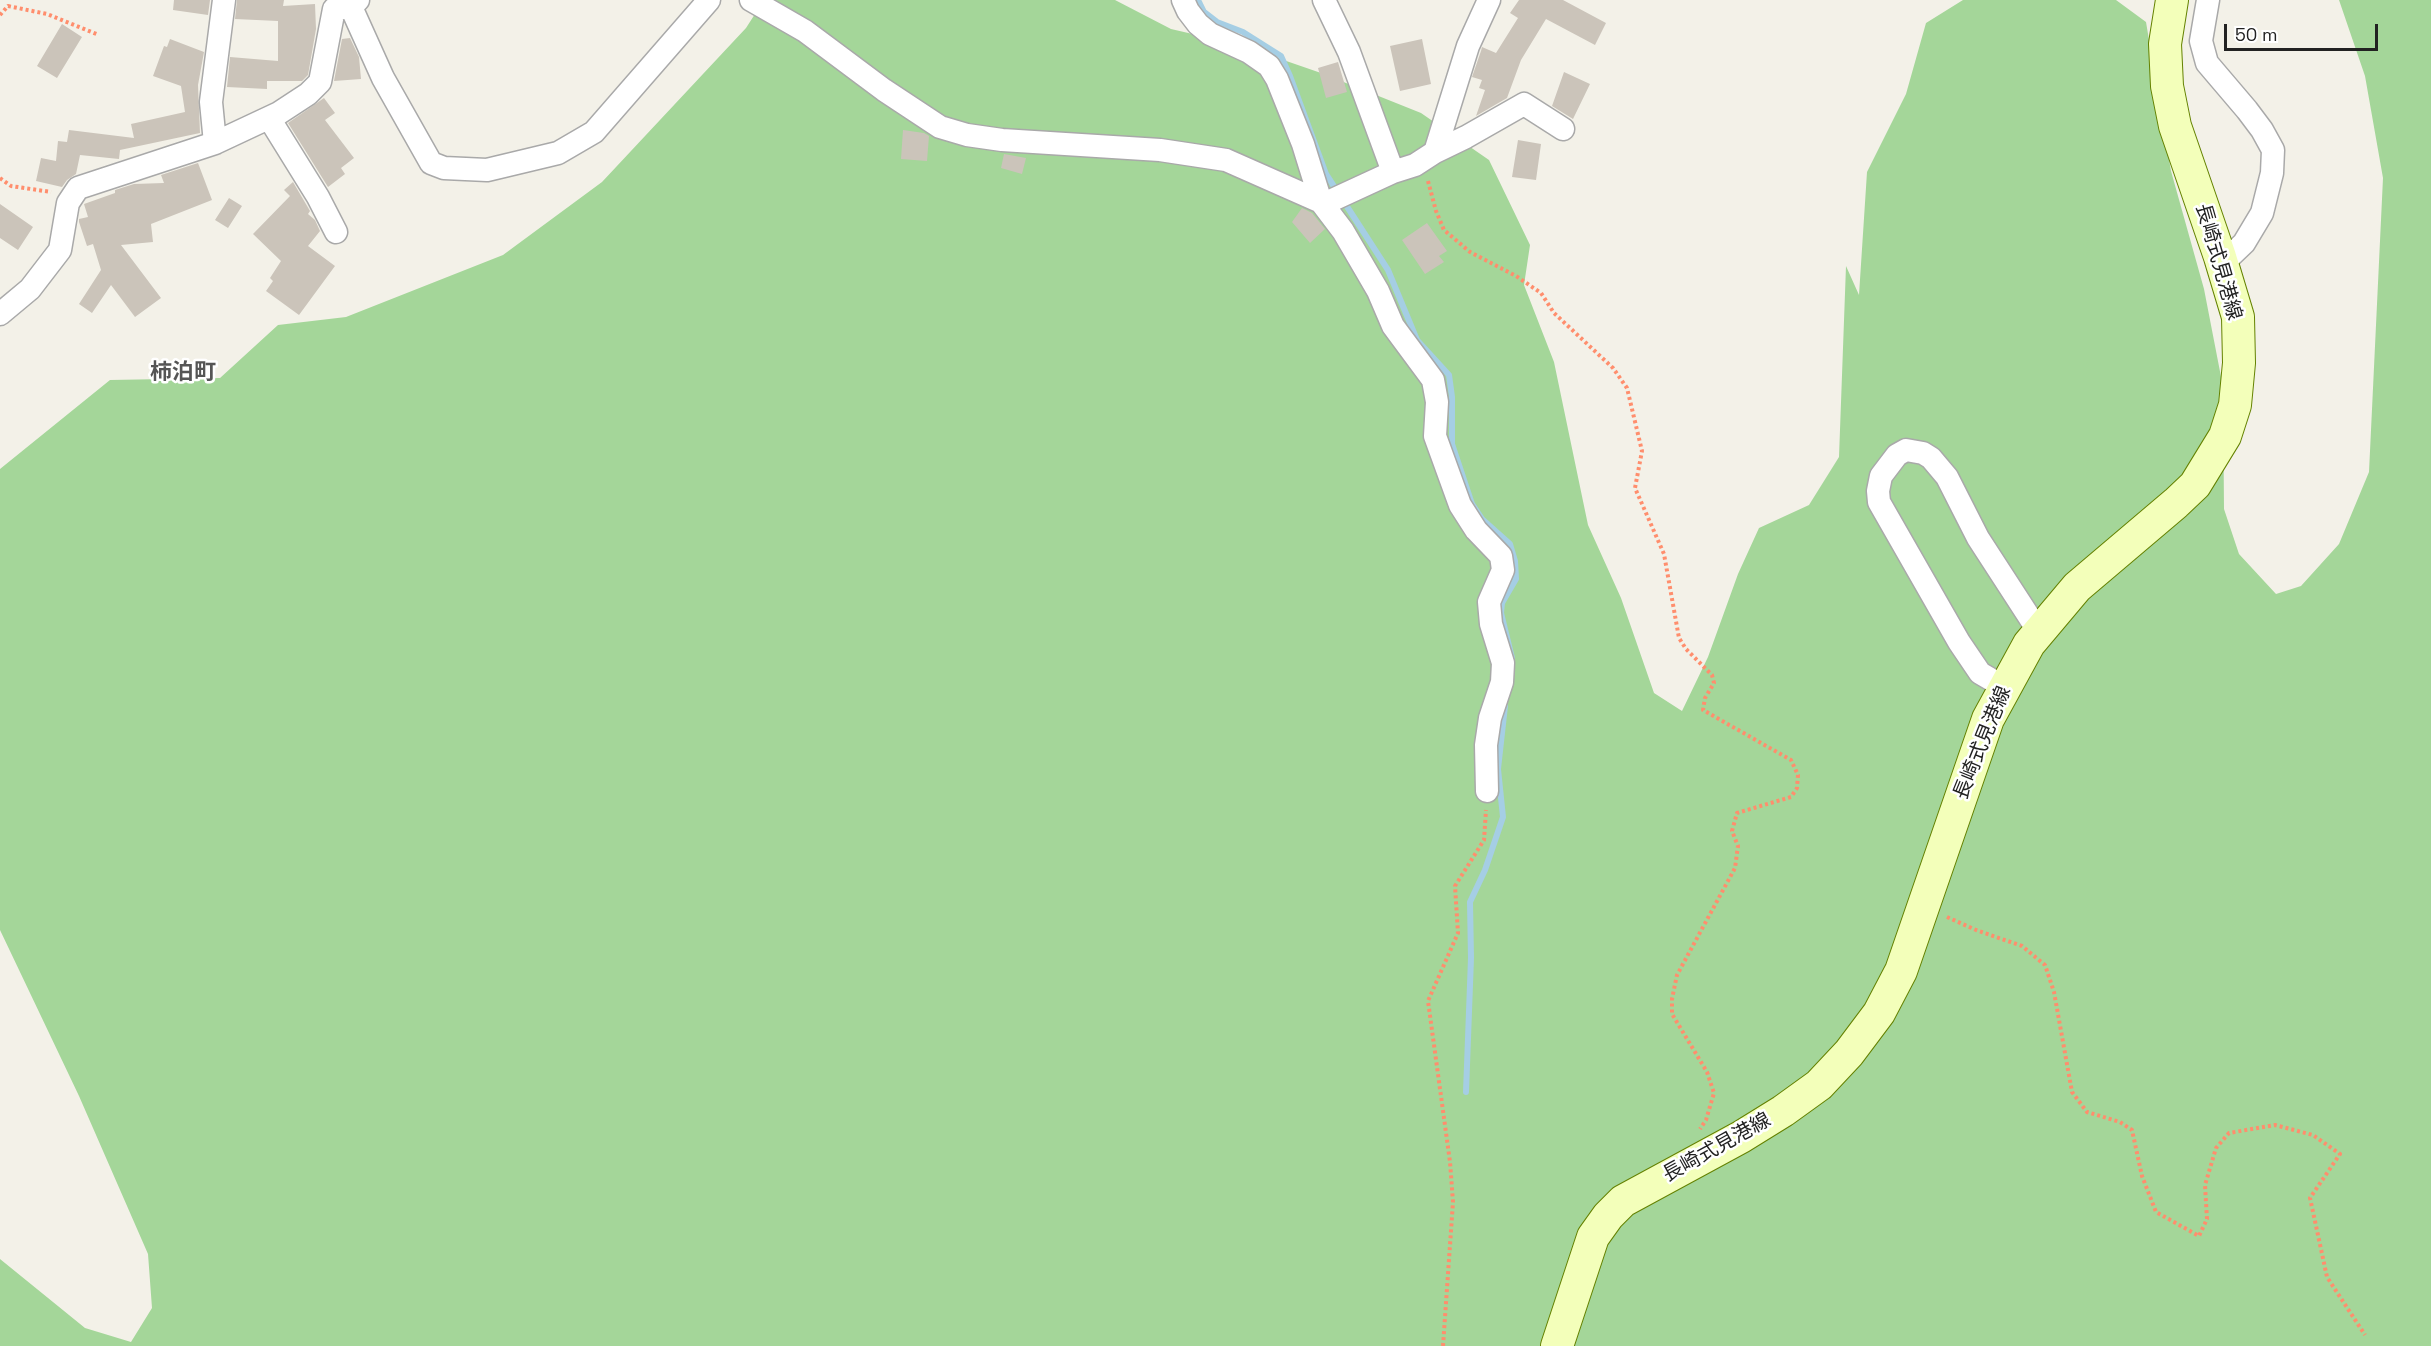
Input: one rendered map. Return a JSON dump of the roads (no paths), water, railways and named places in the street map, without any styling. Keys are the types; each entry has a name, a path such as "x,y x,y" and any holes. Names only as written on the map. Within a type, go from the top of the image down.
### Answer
{"main road":[{"name":"長崎式見港線","path":"1557,1346 1593,1237 1608,1216 1623,1201 1742,1137 1819,1085 1849,1053 1879,1013 1901,971 1988,719 2029,644 2077,588 2195,484 2224,436 2235,405 2239,363 2238,317 2175,126 2167,86 2165,44 2172,0"}],"street":[{"path":"215,144 211,102 224,0"},
{"path":"0,314 30,290 60,250 68,203 78,188 215,144 269,118 308,94 320,82 334,9 355,4 383,78 430,162 444,168 487,170 558,153 594,132 709,0"},
{"path":"751,0 805,31 884,90 940,127 967,135 1002,140 1160,150 1226,160 1332,199 1429,156 1524,104 1563,129"},
{"path":"1183,0 1188,11 1210,34 1249,52 1269,66 1277,79 1303,144 1332,199 1343,231 1378,291 1393,326 1433,380 1437,402 1435,436 1460,505 1476,530 1501,556 1503,570 1488,602 1491,624 1503,663 1502,682 1490,718 1486,745 1487,791"},
{"path":"1324,0 1349,52 1393,172"},
{"path":"1429,156 1468,46 1489,0"},
{"path":"2208,0 2201,41 2208,63 2247,110 2273,150 2272,173 2262,213 2244,243 2222,264"},
{"path":"269,118 318,197 336,232"},
{"path":"2004,687 1980,673 1959,642 1879,502 1878,491 1881,476 1897,455 1906,450 1923,453 1931,458 1947,477 1978,538 2039,632"}],"waterway":[{"path":"1198,0 1204,12 1217,22 1243,32 1281,56 1326,174 1388,270 1417,340 1449,375 1452,397 1452,444 1472,504 1482,519 1510,544 1515,561 1516,579 1502,603 1501,613 1512,658"},
{"path":"1466,1092 1471,958 1470,902 1485,870 1503,817 1498,769 1505,706"}],"district":[{"name":"柿泊町","path":"183,373"}]}
